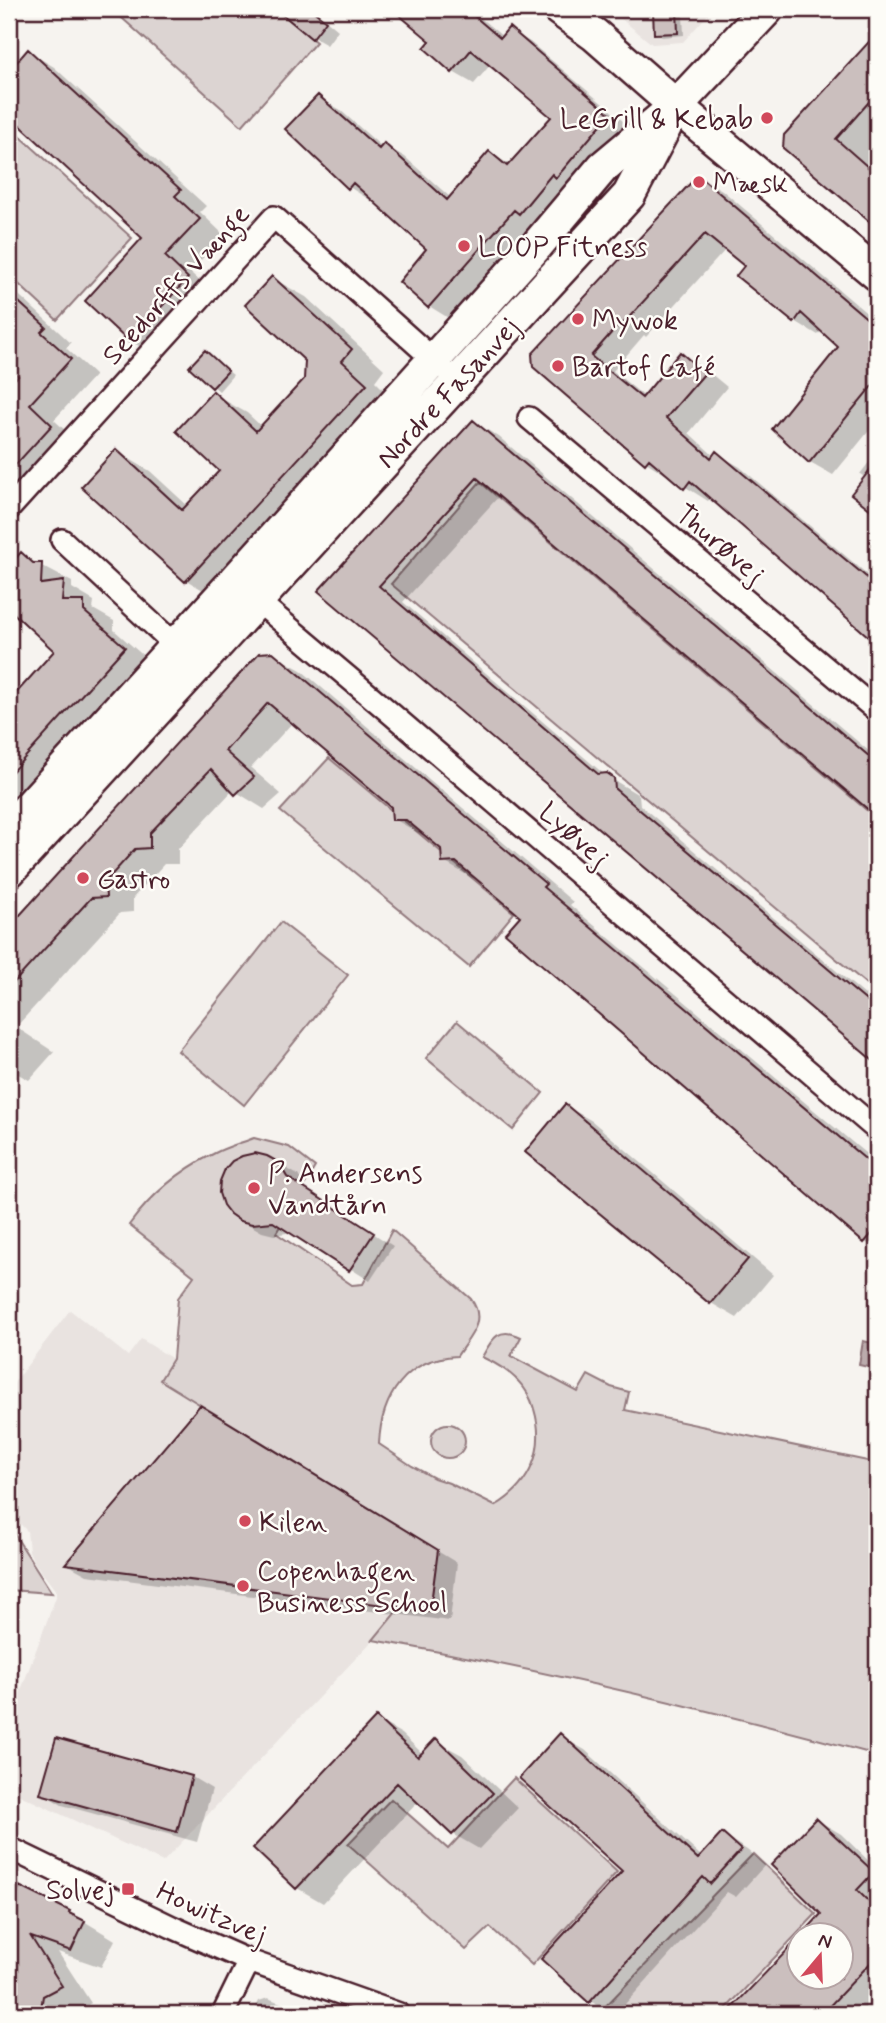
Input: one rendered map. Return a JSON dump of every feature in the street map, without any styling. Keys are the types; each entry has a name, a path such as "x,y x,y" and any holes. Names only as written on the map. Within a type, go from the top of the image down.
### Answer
{"street":[{"path":"559,9 596,35 676,106 877,274"},
{"name":"Nordre Fasanvej","path":"9,871 187,655 245,591 434,359 603,167 676,106 766,9"},
{"name":"Nordre Fasanvej","path":"245,591 458,380 629,195 676,106"},
{"name":"Seedorffs Vænge","path":"9,509 274,217 458,380"},
{"name":"Thurøvej","path":"529,418 877,711"},
{"path":"62,540 187,655"},
{"name":"Lyøvej","path":"245,591 877,1130"},
{"name":"Nordre Fasanvej","path":"9,829 187,655"},
{"name":"Howitzvej","path":"9,1848 249,1961 399,2014"},
{"path":"223,2014 249,1961"}],"shaded area":[{"path":"112,9 276,9 316,42 242,126"},
{"path":"609,9 713,9 683,42 652,44"},
{"path":"9,126 132,238 57,320 9,275"},
{"path":"480,482 877,819 877,993 391,584"},
{"path":"329,758 514,913 469,967 280,811"},
{"path":"281,922 348,975 244,1105 178,1051"},
{"path":"457,1021 543,1093 513,1130 426,1058"},
{"path":"254,1138 289,1147 315,1167 276,1233 352,1285 363,1284 392,1230 471,1299 476,1307 475,1328 457,1356 439,1358 410,1372 391,1396 381,1427 379,1444 434,1478 495,1506 518,1488 526,1477 536,1452 538,1438 530,1397 510,1373 482,1357 497,1336 507,1333 521,1337 511,1356 578,1392 588,1375 611,1387 629,1392 625,1410 877,1463 877,1755 627,1692 373,1640 396,1612 430,1611 437,1550 160,1380 173,1359 178,1298 194,1276 129,1225 156,1194 177,1176 218,1152"},
{"name":"Copenhagen Business School","path":"70,1310 128,1356 141,1339 173,1359 160,1380 438,1550 430,1611 396,1612 373,1640 163,1862 9,1790 9,1722 56,1591 34,1562 29,1551 27,1531 9,1512 9,1389"},
{"path":"863,1341 877,1344 877,1369 859,1365"},
{"path":"448,1424 460,1429 465,1441 460,1453 448,1458 436,1453 431,1441 436,1429"},
{"path":"9,1526 52,1593 9,1590"},
{"path":"514,1778 617,1872 532,1965 490,1927 466,1950 348,1844 391,1799 448,1849"},
{"path":"753,1854 816,1914 808,1922 784,1922 784,1948 721,2014 598,2014"}],"building":[{"path":"276,9 311,9 326,21 312,39"},
{"path":"392,9 466,9 500,38 509,27 610,114 556,178 552,174 519,214 514,210 428,308 399,282 426,249 353,183 348,189 285,129 318,95 379,149 384,143 447,200 489,151 507,166 551,117 471,50 452,73 424,48 430,41"},
{"path":"677,10 678,33 654,34 653,11"},
{"path":"877,33 877,93 836,139 877,175 877,228 783,148 784,135"},
{"path":"28,49 181,190 175,196 200,219 165,256 188,278 129,342 85,301 142,238 9,115 9,71"},
{"path":"698,175 877,327 877,380 809,463 772,429 838,347 801,313 794,323 736,276 744,266 705,234 591,356 642,398 680,352 705,373 666,418 711,458 716,451 877,586 877,644 690,481 684,489 649,459 645,464 533,367 532,354"},
{"path":"272,276 352,349 342,361 367,384 185,582 81,487 116,449 182,510 219,471 176,431 213,391 256,431 304,379 305,361 245,305"},
{"path":"9,293 46,327 41,332 71,359 30,404 52,425 9,472 9,385 18,376 9,368"},
{"path":"205,350 228,371 212,388 189,367"},
{"path":"473,420 877,763 877,817 477,478 379,586 598,774 607,773 614,778 615,789 877,1010 877,1064 318,591"},
{"path":"877,461 877,515 851,494"},
{"path":"21,552 33,563 42,563 41,584 64,581 62,601 84,601 84,611 125,647 9,775 9,701 54,651 9,609 9,566"},
{"path":"273,652 546,884 543,887 877,1169 877,1228 864,1243 505,933 520,916 456,862 442,863 441,849 406,820 392,820 391,807 268,703 225,751 254,777 235,795 211,769 150,833 150,848 135,849 105,882 106,897 91,898 9,988 9,927 259,653"},
{"path":"565,1104 748,1259 710,1304 525,1152"},
{"path":"255,1153 278,1162 287,1177 374,1233 349,1271 273,1222 252,1224 240,1221 230,1214 219,1193 220,1181 232,1161"},
{"name":"Kilen","path":"200,1405 438,1550 430,1611 65,1564"},
{"path":"376,1717 418,1757 436,1738 493,1793 452,1835 397,1783 296,1889 253,1848"},
{"path":"560,1733 698,1859 722,1833 741,1850 710,1884 703,1877 589,2003 541,1959 622,1871 519,1778"},
{"path":"56,1738 192,1776 177,1832 40,1794"},
{"path":"816,1818 874,1872 857,1890 877,1910 877,1956 854,1980 854,1922 814,1922 821,1914 771,1865"},
{"path":"19,1886 85,1921 71,1951 31,1937 62,1986 43,1996 40,2014 9,2014 9,1902 14,1910"},
{"path":"784,1954 784,1992 843,1992 822,2014 726,2014"}],"place":[{"name":"LeGrill & Kebab","path":"767,118"},
{"name":"Mæsk","path":"699,182"},
{"name":"LOOP Fitness","path":"464,246"},
{"name":"Mywok","path":"578,319"},
{"name":"Bartof Café","path":"558,366"},
{"name":"Gastro","path":"83,878"},
{"name":"P. Andersens Vandtårn","path":"254,1188"},
{"name":"Kilen","path":"245,1521"},
{"name":"Copenhagen Business School","path":"243,1586"},
{"name":"Solvej","path":"128,1889"}]}
